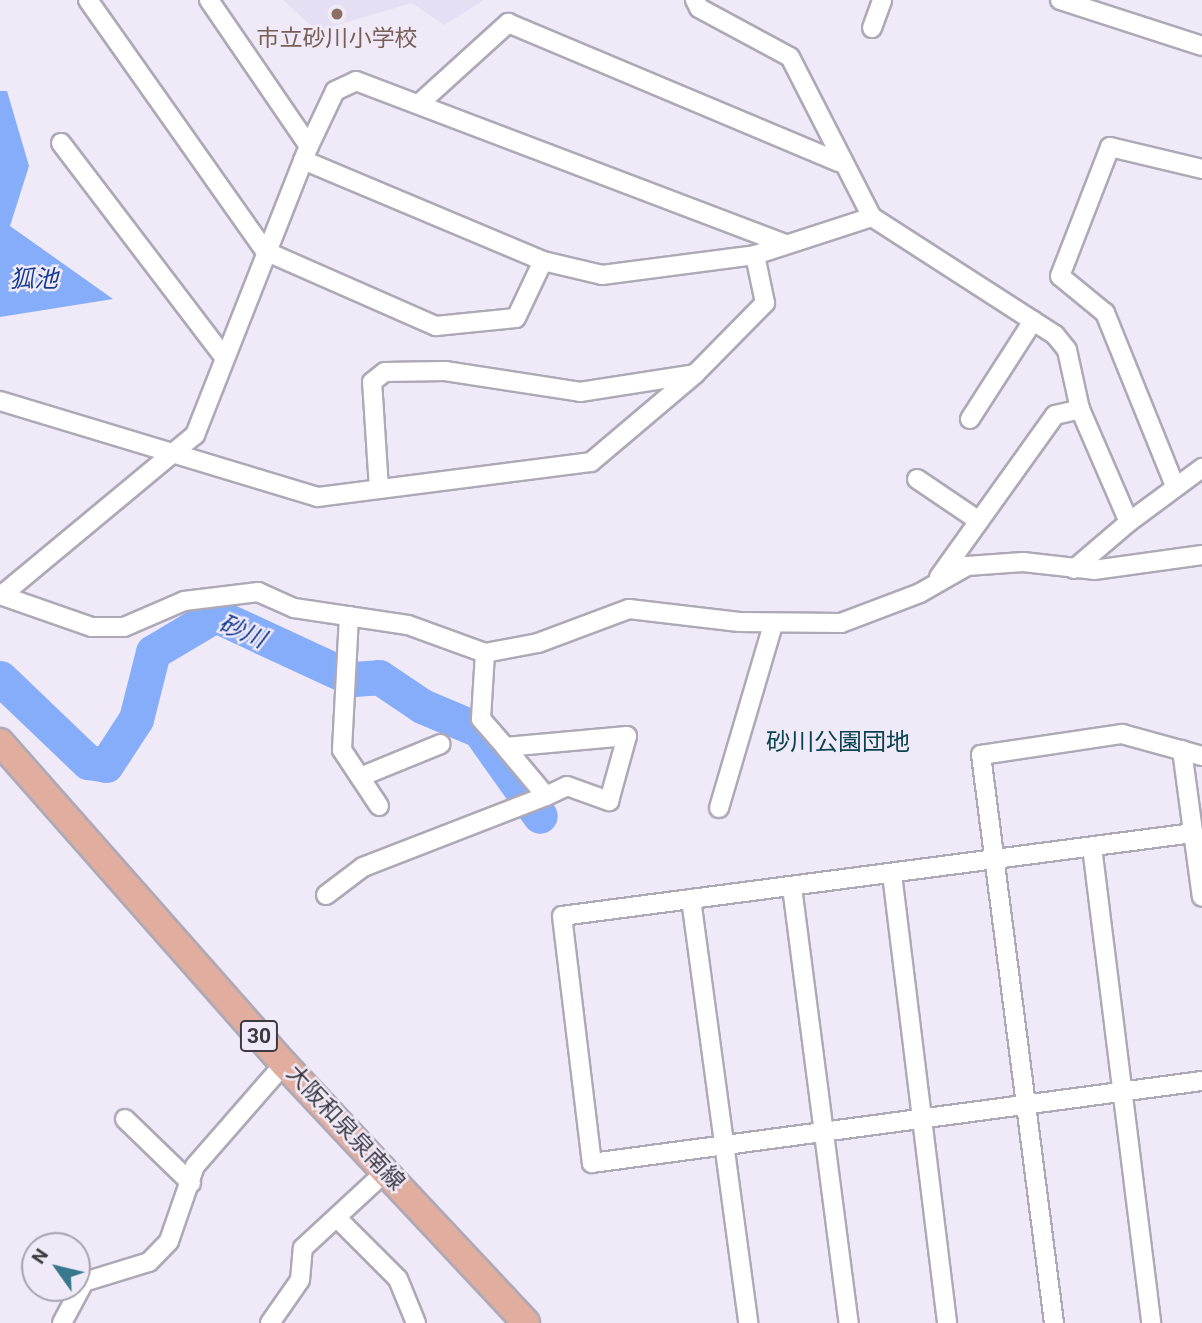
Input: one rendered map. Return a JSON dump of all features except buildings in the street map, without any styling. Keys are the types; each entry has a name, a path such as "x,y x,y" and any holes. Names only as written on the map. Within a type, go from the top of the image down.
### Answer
{"main road":[{"name":"大阪和泉泉南線","path":"0,741 284,1064 526,1323"}],"street":[{"path":"88,0 265,251 436,326 516,318 543,261"},
{"path":"209,0 306,153 543,261 602,275 755,256 872,217"},
{"path":"695,0 699,8 790,57 839,162 872,217 1033,321 1067,350 1080,409 1129,522"},
{"path":"872,28 882,0"},
{"path":"1060,0 1202,46"},
{"path":"421,102 508,23 839,162"},
{"path":"1,595 195,435 265,251 306,153 335,91 356,81 421,102 785,244"},
{"path":"61,143 224,358"},
{"path":"1175,486 1105,313 1060,276 1110,147 1202,169"},
{"path":"0,401 318,497 591,462 695,374 765,303 755,256"},
{"path":"970,418 1033,321"},
{"path":"379,489 372,382 385,372 445,372 580,391 695,374"},
{"path":"935,583 1055,415 1080,409"},
{"path":"1074,569 1129,522 1202,468"},
{"path":"918,479 979,521"},
{"path":"1,595 92,627 124,628 213,594 258,592 294,608 408,625 485,653 538,643 629,609 773,624 857,621 967,566 1023,562 1074,569 1202,555"},
{"path":"349,616 342,750 379,806"},
{"path":"719,808 773,624"},
{"path":"485,653 481,719 545,796"},
{"path":"1054,1323 1023,1104 981,755 1122,734 1202,756"},
{"path":"326,895 363,867 567,786 609,801 627,736 505,747"},
{"path":"360,777 441,744"},
{"path":"1182,750 1202,897"},
{"path":"1193,833 562,916 592,1163 725,1144 825,1135 1023,1104 1202,1081"},
{"path":"1092,847 1152,1323"},
{"path":"892,874 947,1323"},
{"path":"792,887 849,1323"},
{"path":"691,900 748,1323"},
{"path":"62,1323 84,1282 149,1262 163,1248 191,1183 195,1166 216,1137 284,1064"},
{"path":"125,1119 191,1183"},
{"path":"270,1323 300,1280 303,1248 316,1231 339,1220 385,1172"},
{"path":"339,1220 398,1279 416,1323"}],"shaded area":[{"name":"市立砂川小学校","path":"283,0 484,0 444,25 412,3 317,31"}],"water":[{"name":"狐池","path":"0,91 7,91 29,166 10,226 113,299 0,317"}],"waterway":[{"name":"砂川","path":"0,678 88,762 106,765 136,719 153,652 215,615 353,679 379,677 422,706 479,730 540,816"}],"place":[{"name":"市立砂川小学校","path":"337,14"}],"district":[{"name":"砂川公園団地","path":"838,743"}]}
